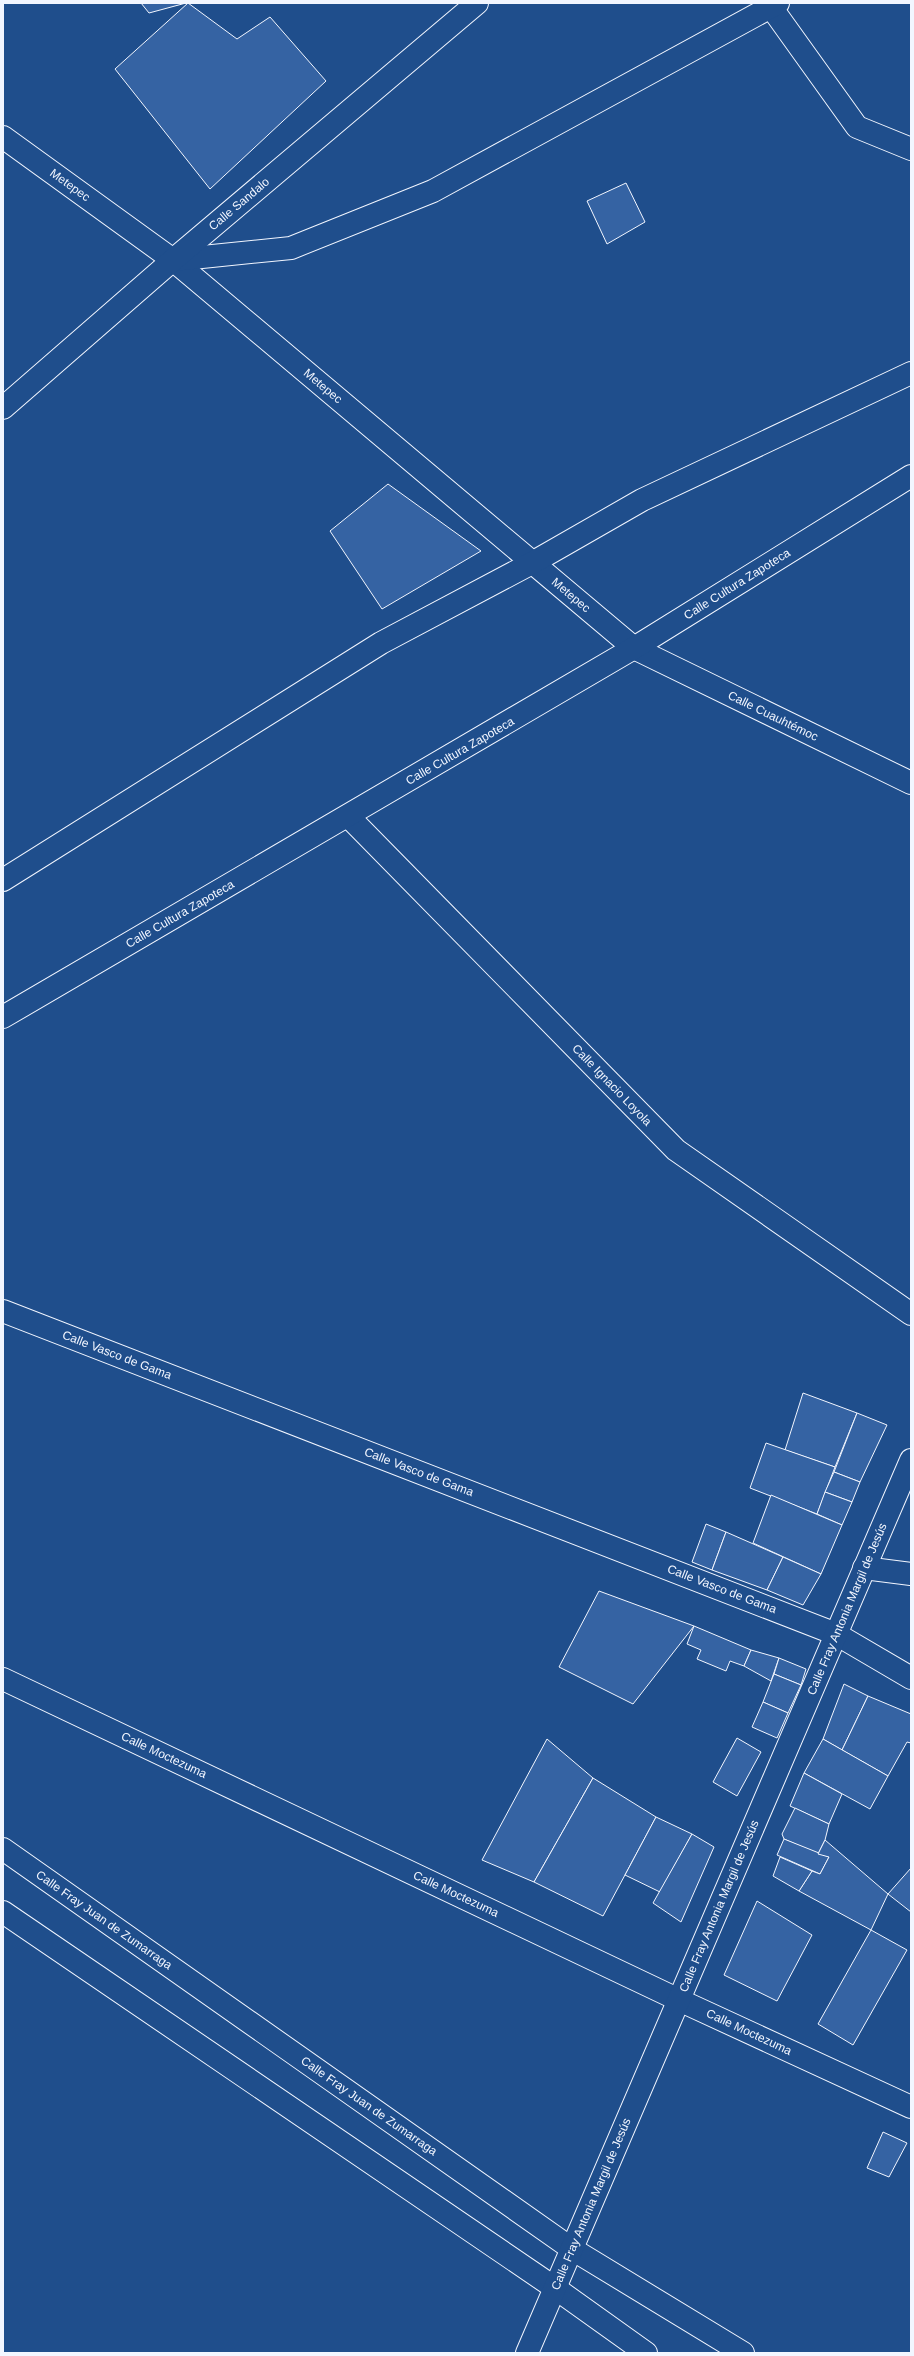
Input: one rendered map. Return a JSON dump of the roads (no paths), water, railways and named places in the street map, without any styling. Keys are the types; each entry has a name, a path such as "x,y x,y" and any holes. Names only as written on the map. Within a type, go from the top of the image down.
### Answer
{"street":[{"name":"Calle Sandalo","path":"3,408 173,260 477,3"},
{"path":"173,260 291,248 433,192 775,5 857,127 911,149"},
{"name":"Metepec","path":"3,137 173,260 634,648"},
{"path":"3,880 381,643 532,562 642,500 911,373"},
{"name":"Calle Cultura Zapoteca","path":"3,1017 634,648 911,476"},
{"name":"Calle Cuauhtémoc","path":"634,648 911,783"},
{"name":"Calle Ignacio Loyola","path":"348,816 676,1150 911,1314"},
{"name":"Calle Vasco de Gama","path":"3,1311 836,1634 911,1678"},
{"name":"Calle Fray Antonia Margil de Jesús","path":"527,2353 911,1460"},
{"path":"864,1568 911,1574"},
{"name":"Calle Moctezuma","path":"3,1679 679,2000 911,2107"},
{"name":"Calle Fray Juan de Zumarraga","path":"3,1849 572,2249 742,2353"},
{"path":"3,1912 555,2288 646,2353"}]}
